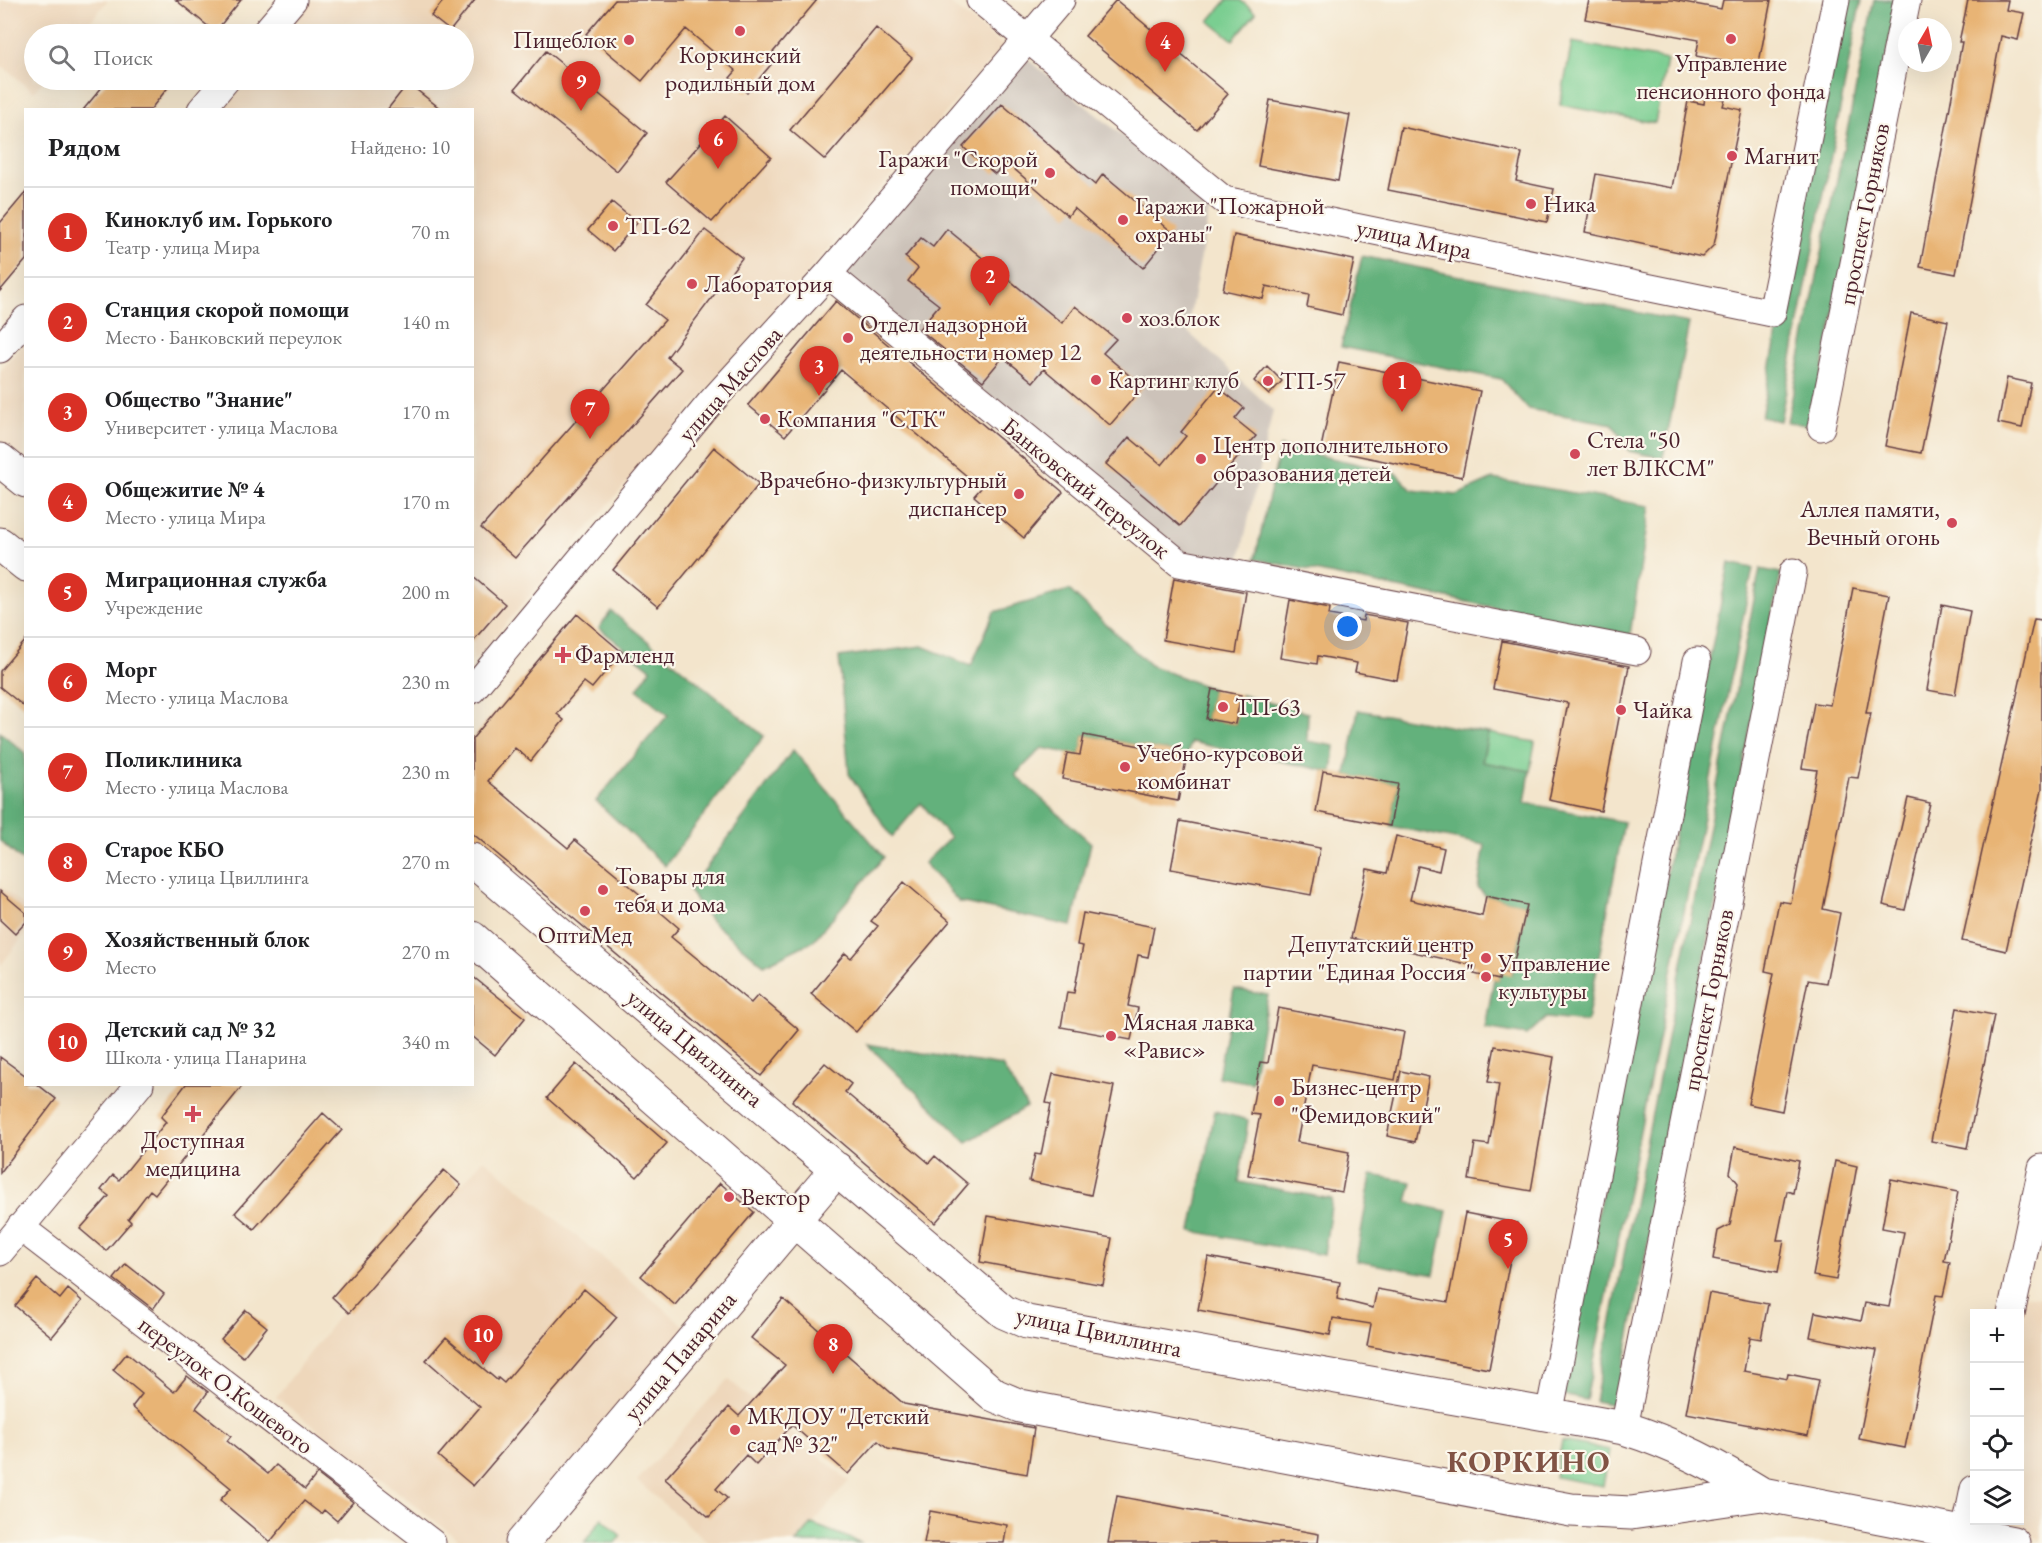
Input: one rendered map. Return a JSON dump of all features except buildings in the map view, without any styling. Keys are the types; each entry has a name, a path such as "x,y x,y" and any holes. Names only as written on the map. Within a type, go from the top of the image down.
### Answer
{"street":[{"path":"273,24 293,0"},
{"name":"улица Мира","path":"980,0 1224,200 1772,313 1836,0"},
{"name":"улица Маслова","path":"474,688 711,402 828,274 1061,0"},
{"name":"проспект Горняков","path":"1821,427 1907,0"},
{"path":"203,108 218,90"},
{"name":"Банковский переулок","path":"828,274 1179,563 1638,651"},
{"path":"0,349 24,321"},
{"path":"0,460 24,479"},
{"path":"0,544 24,563"},
{"name":"проспект Горняков","path":"1624,1428 1793,572"},
{"path":"1549,1414 1697,661"},
{"name":"улица Цвиллинга","path":"474,862 1004,1312 1027,1322 1624,1428 1663,1440 1702,1458 1762,1494"},
{"name":"улица Цвиллинга","path":"474,940 994,1395 1020,1406 1571,1510 1631,1514 1762,1494 2013,1543"},
{"path":"0,1252 138,1086"},
{"path":"2012,1309 2039,1196 2042,1168"},
{"name":"улица Панарина","path":"522,1543 837,1169"},
{"name":"переулок О.Кошевого","path":"20,1227 432,1543"},
{"path":"1965,1533 1970,1509"}],"shaded area":[{"path":"0,0 108,0 88,24 24,24 24,84 0,64"},
{"path":"312,0 946,0 1003,46 474,661 474,108 222,108 237,90 474,90 474,24 292,24"},
{"path":"1021,54 1210,206 1187,331 1273,410 1239,562 1176,550 837,273"},
{"path":"24,342 24,470 0,450 0,372"},
{"path":"0,886 24,906 24,935 0,966"},
{"path":"484,1159 693,1333 513,1543 463,1543 276,1397 344,1309 349,1312"},
{"path":"2020,1294 2042,1298 2042,1539 1974,1526 2024,1525 2024,1309 2020,1309"},
{"name":"МКДОУ \"Детский сад № 32\"","path":"728,1379 849,1481 796,1543 709,1543 637,1481"}],"green space":[{"path":"1227,0 1240,0 1256,13 1233,40 1209,21"},
{"path":"1841,0 1861,0 1780,421 1761,417"},
{"path":"1874,0 1898,0 1811,426 1787,422"},
{"path":"1572,42 1667,60 1655,123 1560,105"},
{"path":"1362,256 1689,323 1663,458 1629,451 1613,424 1528,409 1501,379 1341,347"},
{"path":"1280,447 1395,472 1412,490 1457,495 1493,479 1650,506 1630,635 1255,559"},
{"path":"1729,563 1753,568 1586,1400 1561,1395"},
{"path":"1760,569 1781,573 1616,1405 1595,1401"},
{"path":"1069,590 1150,665 1212,689 1206,719 1235,724 1241,695 1308,713 1307,741 1335,746 1332,772 1191,742 1187,755 1084,735 1080,755 1042,748 1015,775 1091,843 1072,926 959,902 924,863 950,838 921,803 892,837 849,774 839,657 922,646 971,666 994,612"},
{"path":"611,611 764,736 665,866 596,801 668,715 637,689 651,669 599,628"},
{"path":"1358,710 1488,733 1482,762 1530,771 1525,803 1624,822 1587,1022 1546,1018 1527,1035 1485,1028 1494,979 1499,980 1500,972 1512,974 1527,905 1486,896 1478,888 1485,845 1390,826 1398,784 1346,775"},
{"path":"0,732 24,752 24,862 0,841"},
{"path":"1488,733 1535,742 1530,771 1482,762"},
{"path":"793,750 884,857 813,941 764,965 711,921 689,891"},
{"path":"1234,989 1268,995 1252,1083 1218,1077"},
{"path":"867,1044 1002,1066 1027,1107 967,1142"},
{"path":"1215,1111 1248,1120 1239,1182 1332,1199 1324,1255 1191,1231"},
{"path":"1371,1175 1412,1182 1407,1202 1447,1211 1434,1275 1356,1261"},
{"path":"1562,1441 1610,1450 1603,1486 1555,1477"},
{"path":"602,1518 621,1536 615,1543 584,1543"},
{"path":"812,1524 862,1543 796,1543"}],"place":[{"name":"Коркинский родильный дом","path":"740,31"},
{"name":"Управление пенсионного фонда","path":"1731,39"},
{"name":"Пищеблок","path":"629,40"},
{"name":"Общежитие № 4","path":"1165,72"},
{"name":"Хозяйственный блок","path":"581,111"},
{"name":"Магнит","path":"1732,156"},
{"name":"Морг","path":"718,169"},
{"name":"Гаражи \"Скорой помощи\"","path":"1050,173"},
{"name":"Ника","path":"1531,204"},
{"name":"Гаражи \"Пожарной охраны\"","path":"1123,220"},
{"name":"ТП-62","path":"613,226"},
{"name":"Лаборатория","path":"692,284"},
{"name":"Станция скорой помощи","path":"990,306"},
{"name":"хоз.блок","path":"1127,318"},
{"name":"Отдел надзорной деятельности номер 12","path":"848,338"},
{"name":"Картинг клуб","path":"1096,380"},
{"name":"ТП-57","path":"1268,381"},
{"name":"Общество \"Знание\"","path":"819,396"},
{"name":"Киноклуб им. Горького","path":"1402,412"},
{"name":"Компания \"СТК\"","path":"765,419"},
{"name":"Поликлиника","path":"590,439"},
{"name":"Стела \"50 лет ВЛКСМ\"","path":"1575,454"},
{"name":"Центр дополнительного образования детей","path":"1201,459"},
{"name":"Врачебно-физкультурный диспансер","path":"1019,494"},
{"name":"Аллея памяти, Вечный огонь","path":"1952,523"},
{"name":"Фармленд","path":"563,655"},
{"name":"ТП-63","path":"1223,707"},
{"name":"Чайка","path":"1621,710"},
{"name":"Учебно-курсовой комбинат","path":"1125,767"},
{"name":"Товары для тебя и дома","path":"603,890"},
{"name":"ОптиМед","path":"585,911"},
{"name":"Депутатский центр партии \"Единая Россия\"","path":"1486,958"},
{"name":"Управление культуры","path":"1486,977"},
{"name":"Мясная лавка «Равис»","path":"1111,1036"},
{"name":"Бизнес-центр \"Фемидовский\"","path":"1279,1101"},
{"name":"Доступная медицина","path":"193,1114"},
{"name":"Вектор","path":"729,1197"},
{"name":"Миграционная служба","path":"1508,1269"},
{"name":"Детский сад № 32","path":"483,1365"},
{"name":"Старое КБО","path":"833,1374"},
{"name":"МКДОУ \"Детский сад № 32\"","path":"735,1430"}],"district":[{"name":"КОРКИНО","path":"1529,1462"}]}
